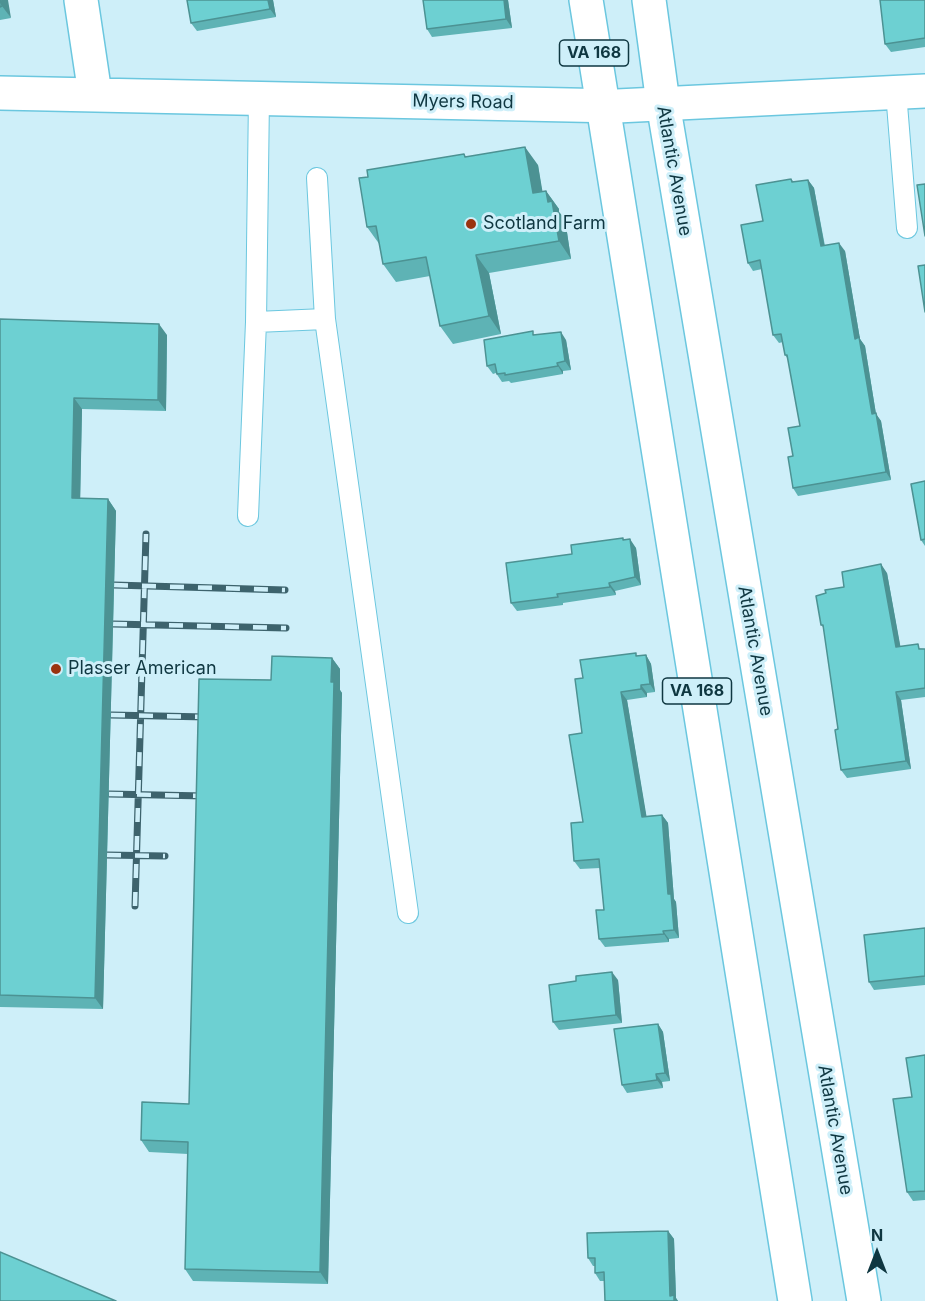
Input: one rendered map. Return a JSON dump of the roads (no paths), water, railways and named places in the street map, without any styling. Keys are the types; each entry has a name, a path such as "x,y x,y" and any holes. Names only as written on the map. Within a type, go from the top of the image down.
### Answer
{"main road":[{"path":"81,0 95,94"},
{"name":"VA 168","path":"586,0 795,1301"},
{"name":"Atlantic Avenue","path":"649,0 663,103 864,1301"},
{"name":"Myers Road","path":"0,93 603,106 910,91"}],"lane":[{"path":"907,228 910,91"},
{"path":"248,516 256,322 259,97"},
{"path":"317,178 325,319 408,913"},
{"path":"256,322 325,319"}],"railway":[{"path":"135,906 146,534"},
{"path":"114,585 285,590"},
{"path":"113,624 286,628"},
{"path":"111,715 207,717"},
{"path":"109,794 205,796"},
{"path":"107,855 165,856"}],"place":[{"name":"Scotland Farm","path":"471,224"},
{"name":"Plasser American","path":"56,669"}]}
